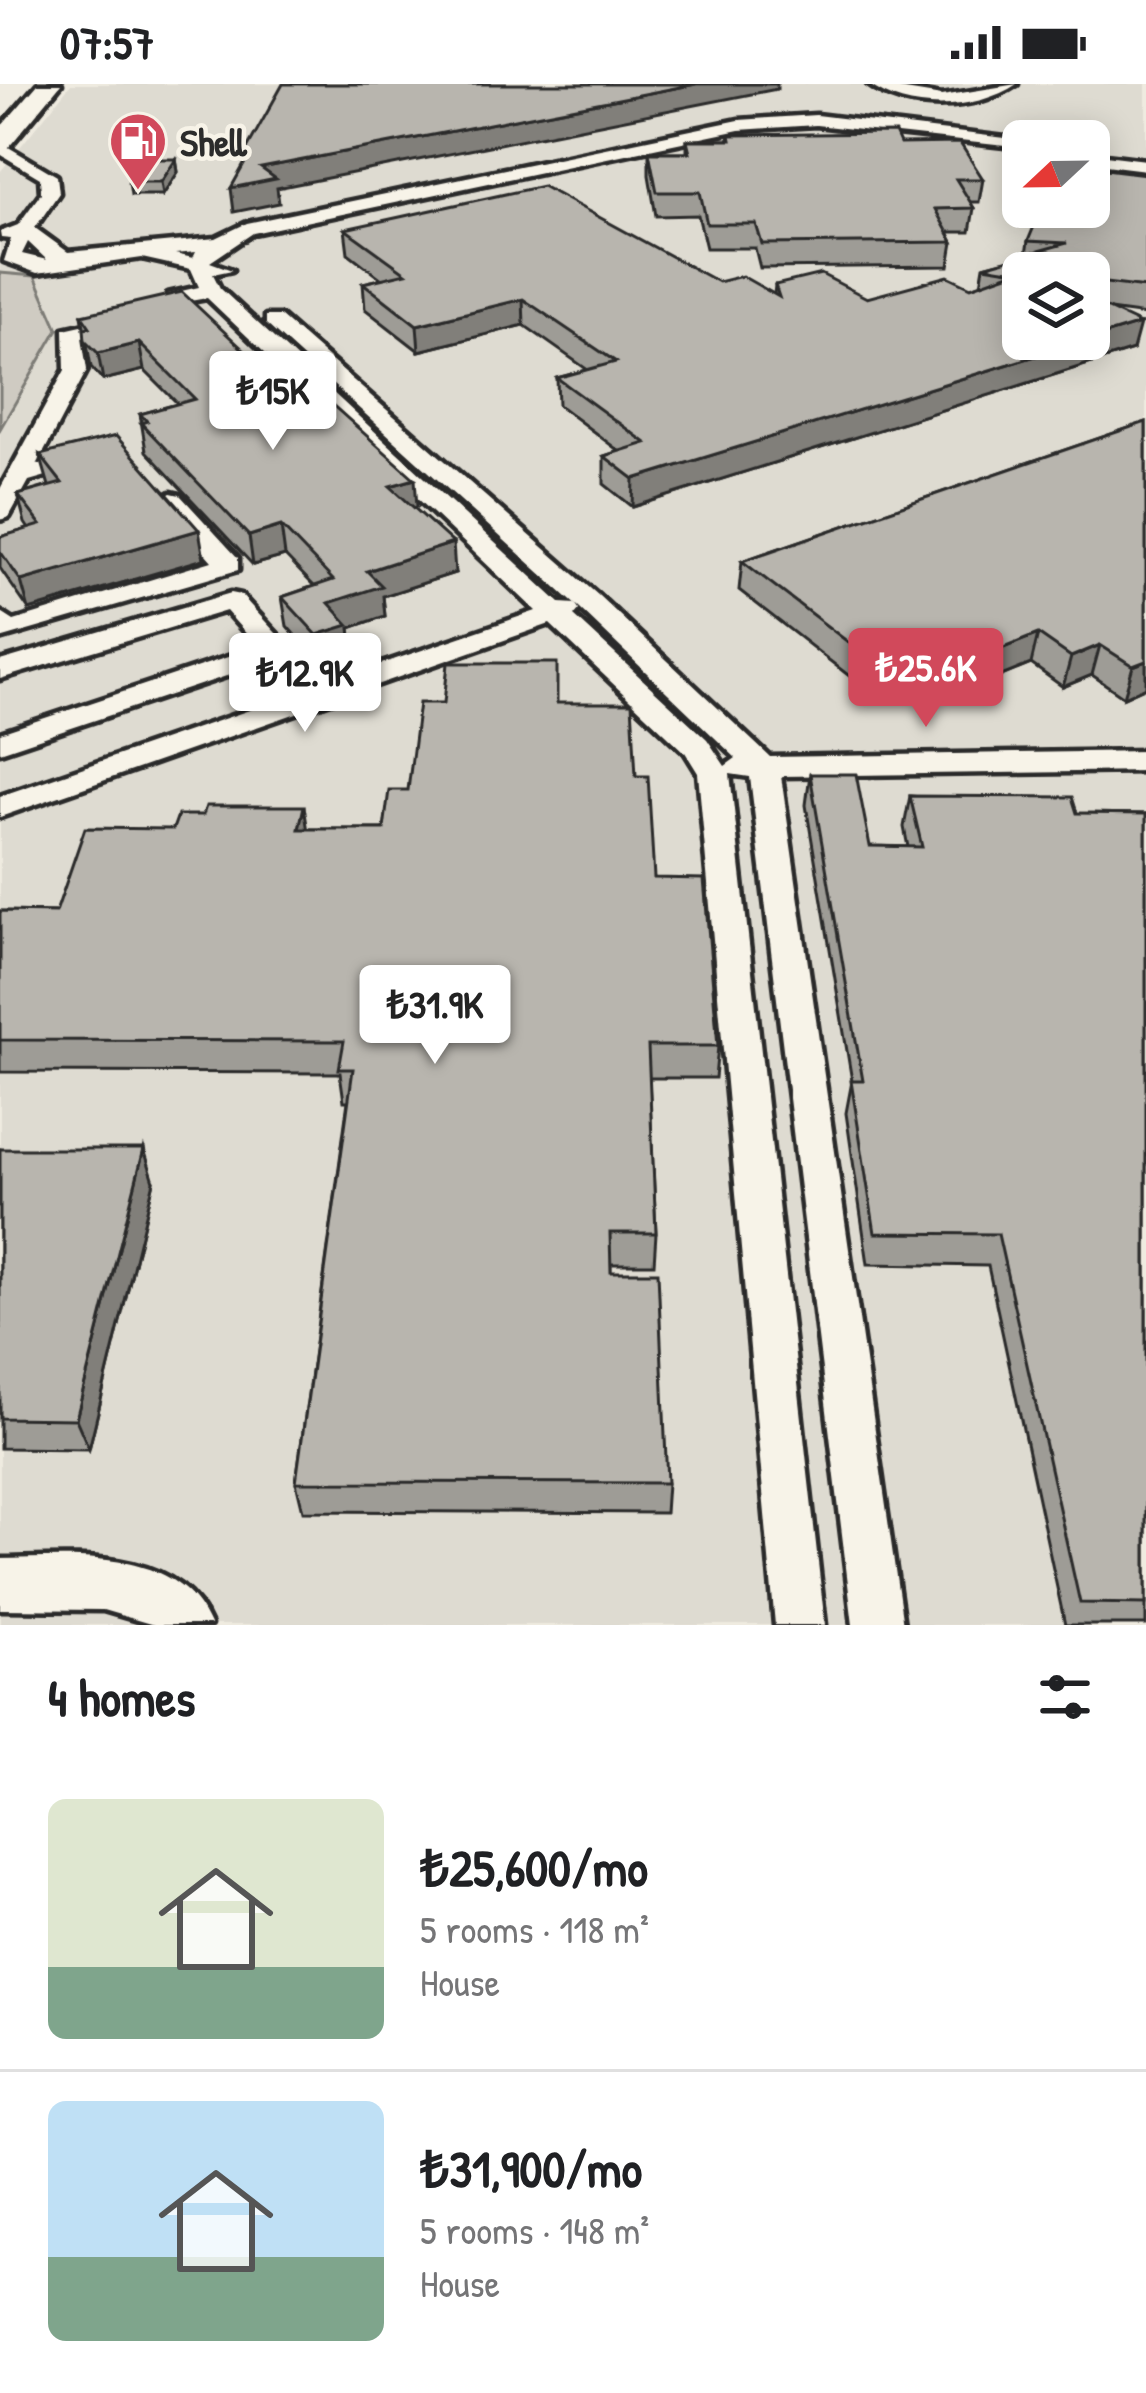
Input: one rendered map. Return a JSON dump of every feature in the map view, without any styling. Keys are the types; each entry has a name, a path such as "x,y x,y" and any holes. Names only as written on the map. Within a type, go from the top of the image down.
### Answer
{"highway":[{"path":"0,145 50,84"}],"street":[{"path":"877,84 903,99 936,103 1009,84"},
{"path":"0,512 76,370 71,333 186,308 176,298 218,262 268,232 770,129 840,129 1002,144"},
{"path":"0,145 48,176 50,194 12,247 10,257 19,264 56,266 142,252 218,262 758,762 768,799 878,1625"},
{"path":"1110,157 1146,161"},
{"path":"0,236 25,229"},
{"path":"25,229 54,256 218,262 551,615 696,746 714,772 800,1625"},
{"path":"20,476 106,456"},
{"path":"0,620 6,632 229,564 157,484"},
{"path":"0,670 231,601 318,696"},
{"path":"0,807 590,602"},
{"path":"0,742 276,650"},
{"path":"714,772 758,762 1146,761"},
{"path":"0,1584 120,1586 157,1594 184,1625"}],"shaded area":[{"path":"71,84 1146,84 1146,1625 0,1625 0,429 58,329 35,276 0,273 0,172"},
{"path":"0,273 35,276 58,329 0,429"}],"building":[{"path":"283,84 696,84 261,168 276,179 231,188 246,161 240,161"},
{"path":"895,133 900,144 960,143 983,179 956,179 974,208 935,209 953,242 762,244 756,224 707,224 700,192 657,192 649,152 690,152 687,140 731,140 730,135"},
{"path":"145,159 176,159 161,182 129,182"},
{"path":"1110,170 1146,174 1146,288 1110,284 1110,252 1035,252 1067,243 1028,241 1033,228 1110,228"},
{"path":"542,186 718,282 742,276 779,297 775,285 821,274 867,298 948,276 971,287 1002,276 1002,360 1022,360 634,479 604,456 646,443 557,378 616,362 523,299 417,325 363,283 406,273 345,229"},
{"path":"182,292 279,383 301,377 415,479 390,486 453,543 367,571 382,586 329,603 349,625 317,635 282,597 333,580 281,526 249,536 141,423 147,421 140,414 195,399 139,343 98,353 85,340 84,328 90,327 82,315"},
{"path":"1110,310 1140,324 1110,333"},
{"path":"1146,422 1146,661 1133,666 1100,645 1071,657 1038,634 939,674 893,639 861,652 742,561"},
{"path":"116,436 199,530 21,581 0,551 0,537 41,525 18,495 62,483 40,455"},
{"path":"448,663 557,663 557,703 632,703 636,776 648,776 654,878 704,879 718,1046 648,1046 656,1233 610,1233 611,1272 658,1272 667,1483 296,1482 353,1069 339,1069 344,1041 0,1040 0,911 56,912 85,828 173,829 178,815 203,815 206,806 304,806 299,829 384,829 389,790 408,790 419,703 444,703"},
{"path":"810,774 856,774 870,846 922,847 910,796 1072,797 1077,813 1146,814 1146,1604 1080,1603 998,1234 875,1233 851,1081 863,1081"},
{"path":"0,1149 144,1149 76,1419 0,1418"}],"place":[{"name":"Shell","path":"138,192"}]}
